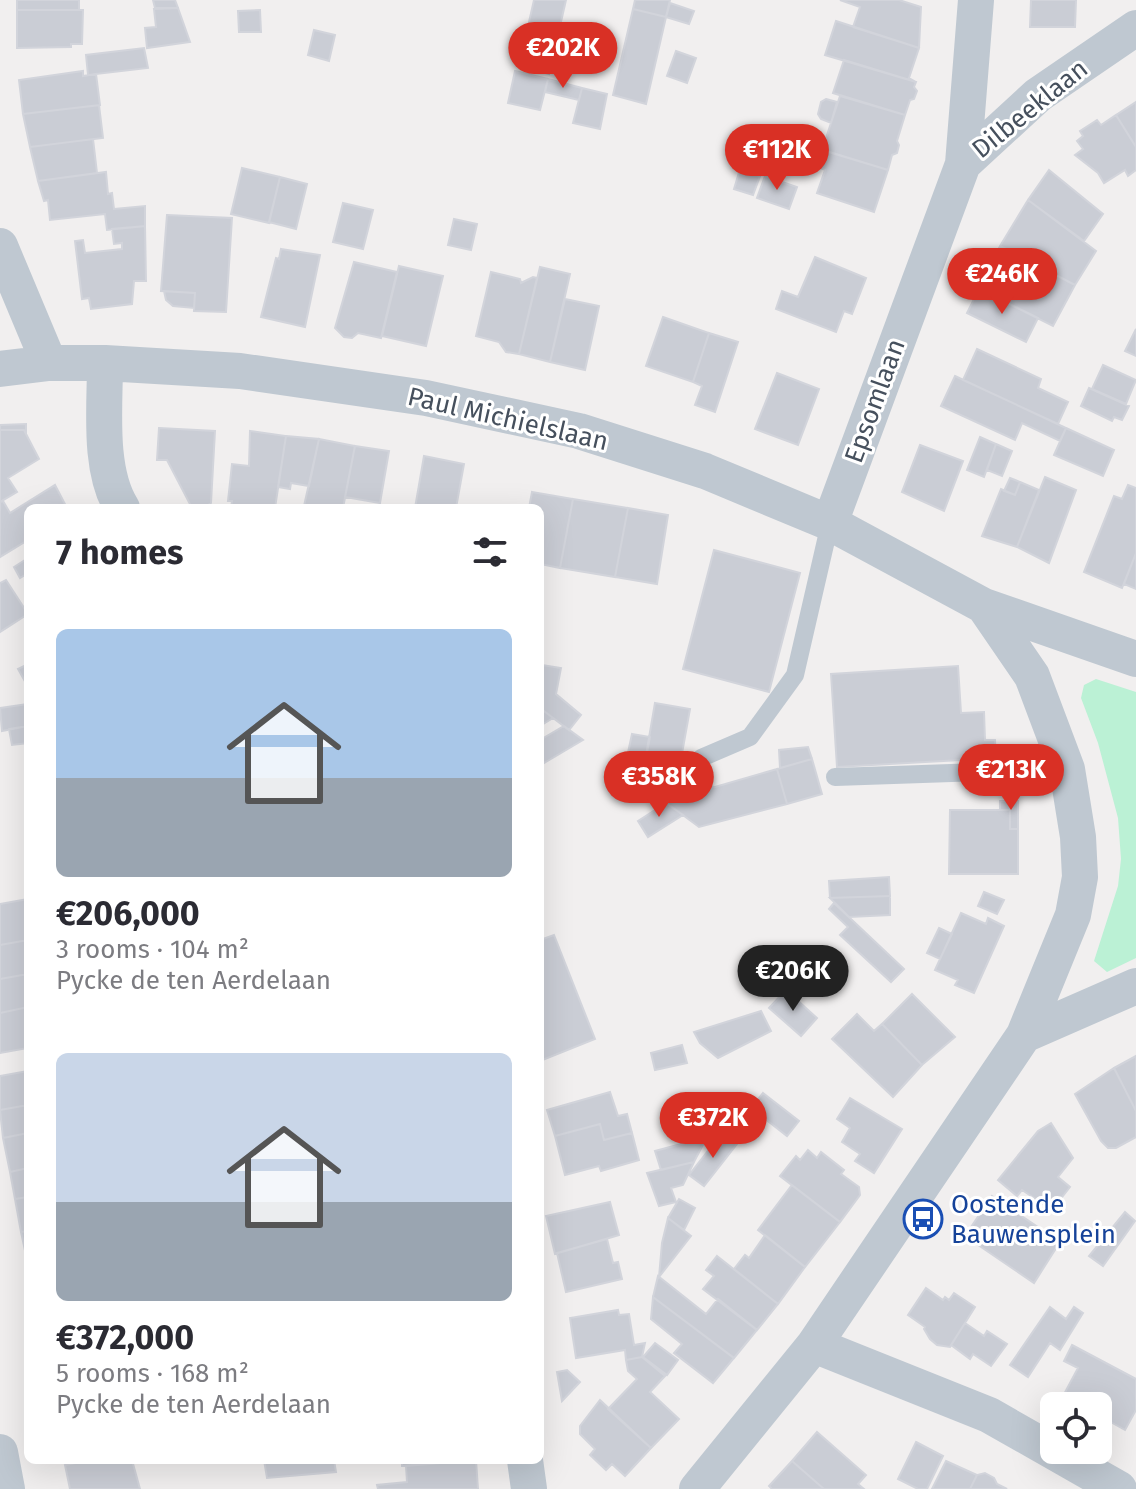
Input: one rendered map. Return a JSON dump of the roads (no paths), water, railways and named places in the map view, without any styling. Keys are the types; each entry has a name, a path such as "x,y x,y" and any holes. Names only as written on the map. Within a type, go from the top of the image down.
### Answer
{"street":[{"name":"Epsomlaan","path":"830,523 963,164 976,0"},
{"name":"Dilbeeklaan","path":"963,164 1038,95 1136,28"},
{"path":"0,246 49,363"},
{"name":"Paul Michielslaan","path":"0,369 49,363 105,363 240,371 426,398 579,431 705,471 830,523 984,606 1136,659"},
{"path":"105,363 104,443 114,496 119,504"},
{"path":"700,1488 814,1345 1024,1035 1073,915 1080,877 1078,837 1067,769 1032,676 984,606"},
{"path":"1024,1035 1136,986"},
{"path":"814,1345 989,1415 1119,1489"},
{"path":"0,1452 7,1489"},
{"path":"526,1464 529,1489"}],"lane":[{"path":"701,758 750,737 795,675 830,523"},
{"path":"835,777 1067,769"}],"place":[{"name":"Oostende Bauwensplein","path":"923,1219"}]}
